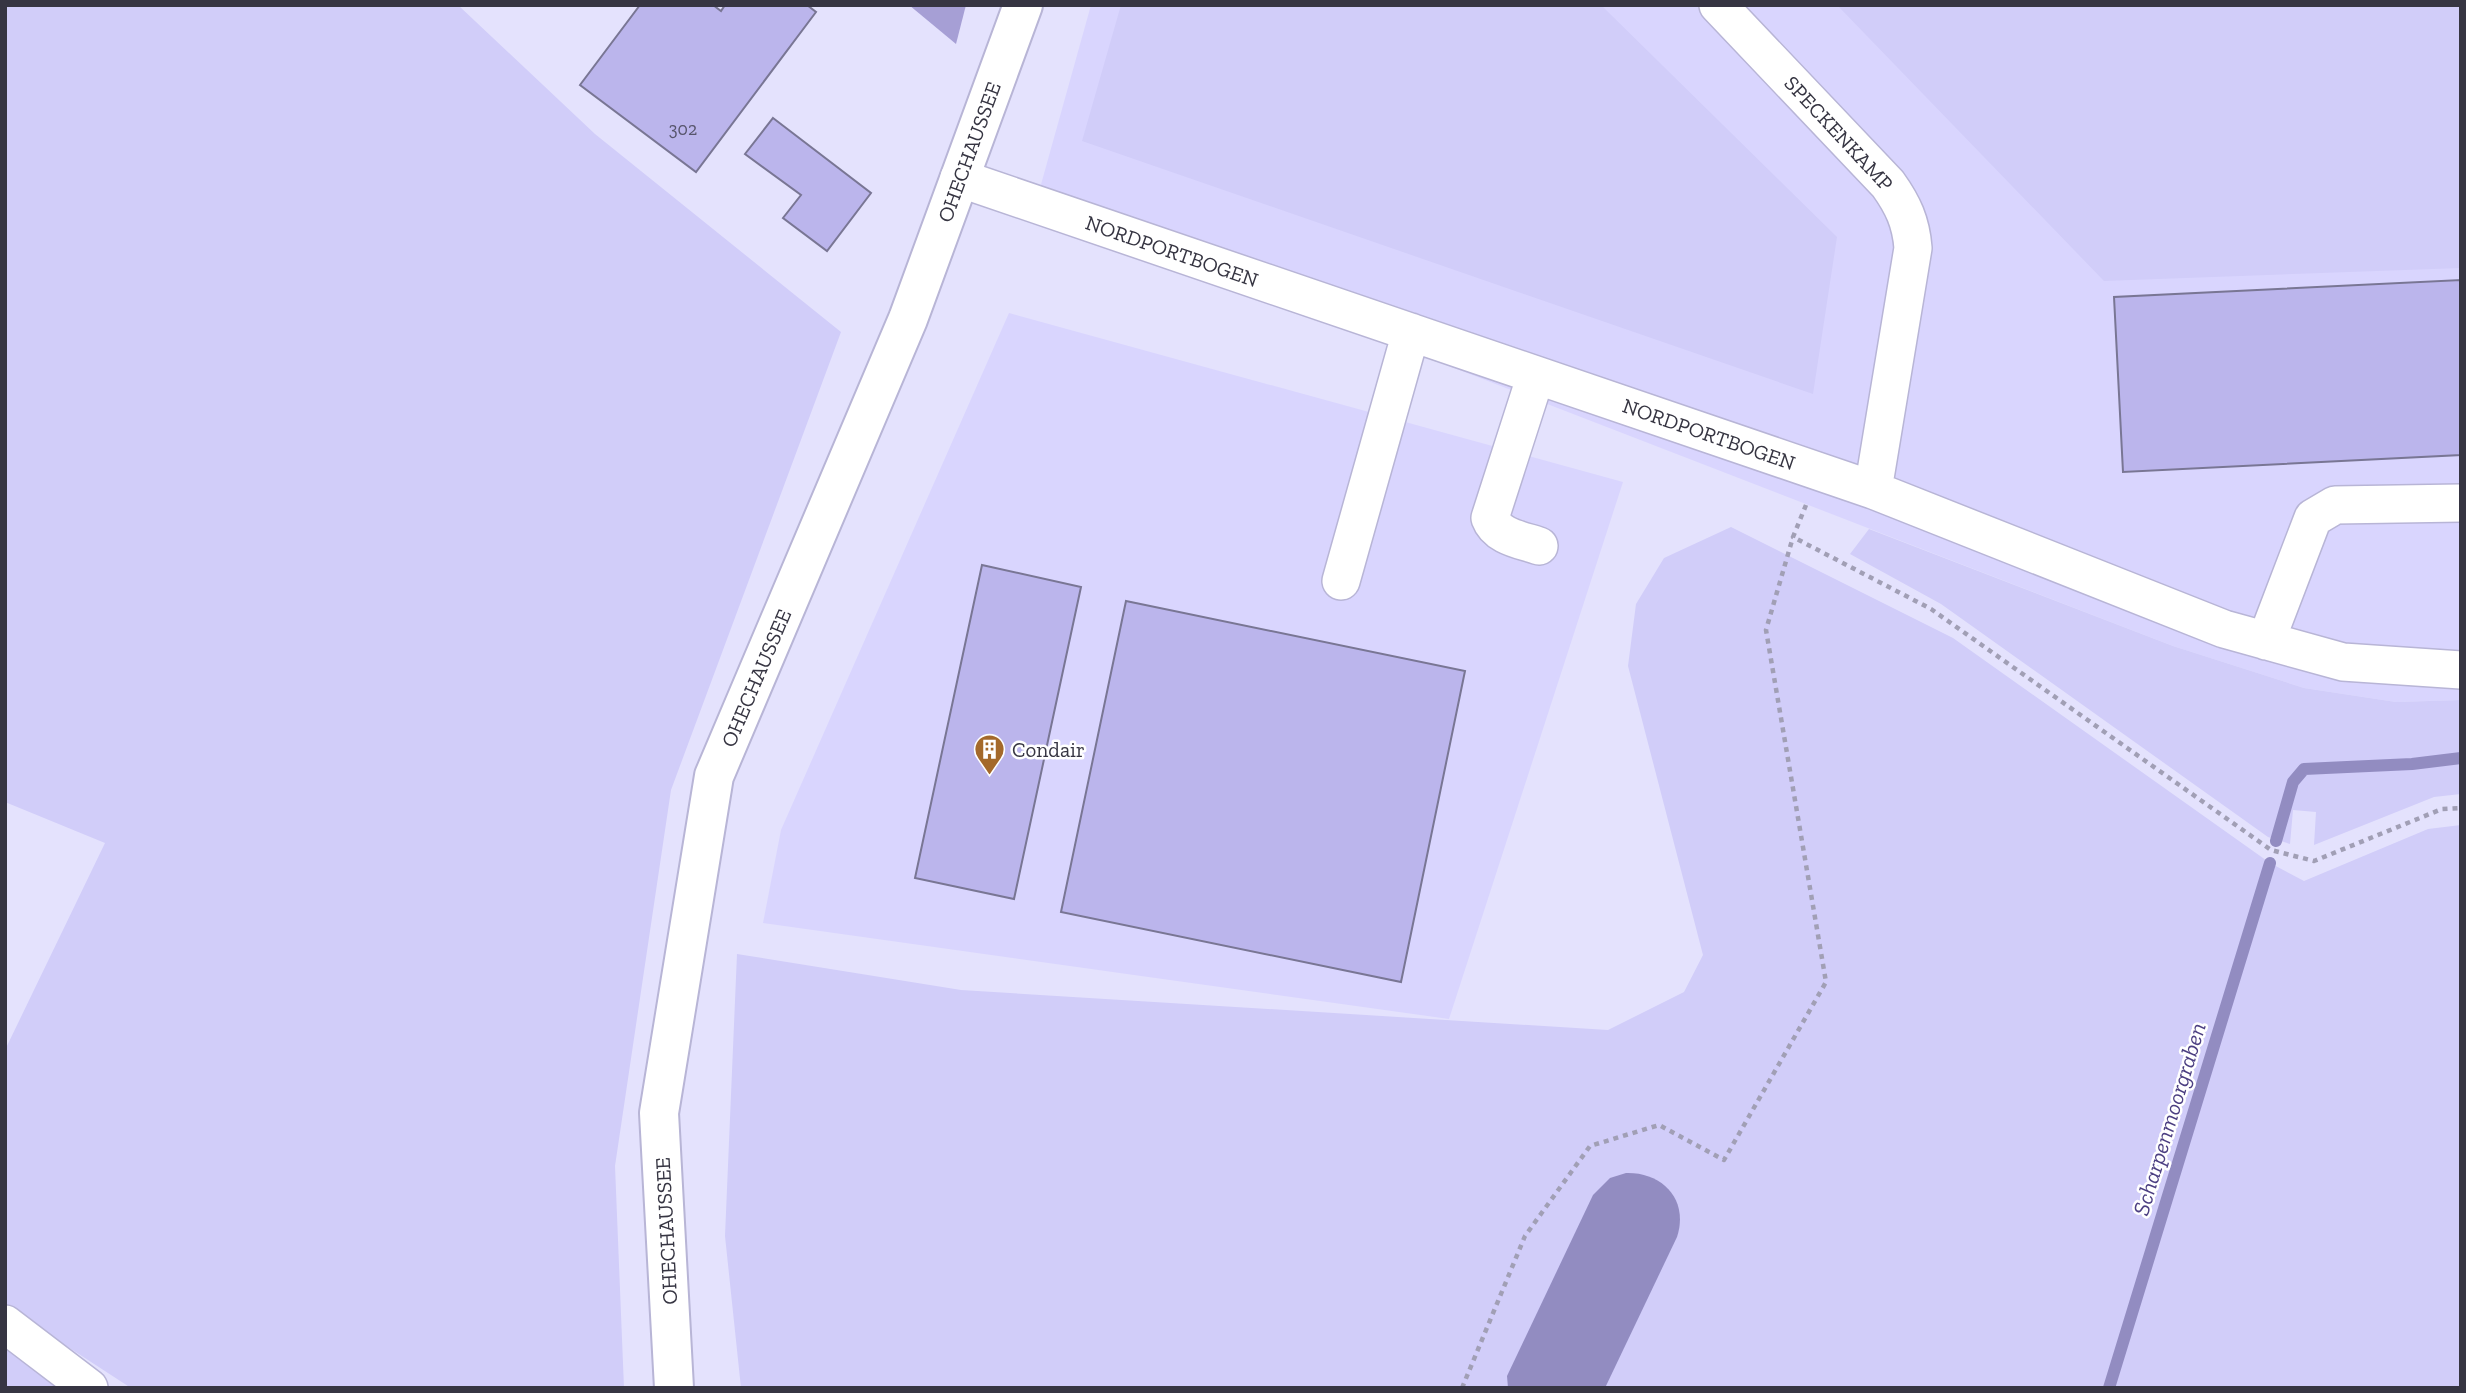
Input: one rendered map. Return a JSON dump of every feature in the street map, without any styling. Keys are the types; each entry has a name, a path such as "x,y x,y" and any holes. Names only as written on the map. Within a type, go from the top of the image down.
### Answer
{"main road":[{"name":"OHECHAUSSEE","path":"674,1388 659,1113 714,776 904,329 1023,5"}],"street":[{"name":"SPECKENKAMP","path":"1718,5 1888,184 1903,206 1911,226 1913,248 1873,490"},
{"name":"NORDPORTBOGEN","path":"959,178 1873,490 2224,629 2343,662 2461,670"},
{"path":"1341,581 1411,332"},
{"path":"1536,375 1490,518 1493,527 1500,532 1539,546"},
{"path":"2266,641 2314,518 2335,505 2461,503"},
{"path":"5,1324 89,1388"}],"path":[{"path":"1462,1388 1525,1237 1590,1146 1659,1125 1724,1160 1826,982 1766,630 1793,537 1820,472"},
{"path":"1793,537 1931,609 2271,850 2314,861 2442,810 2461,808"}],"shaded area":[{"path":"5,5 458,5 595,134 841,332 671,790 615,1166 624,1388 131,1388 5,1306 5,1050 105,843 5,802"},
{"path":"909,5 966,5 956,44"},
{"path":"1091,5 2461,5 2461,700 2396,702 2304,688 2173,646 1035,206"},
{"path":"1121,5 1601,5 1837,237 1813,394 1082,141"},
{"path":"1837,5 2461,5 2461,268 2104,281"},
{"path":"1009,313 1623,482 1449,1019 763,923 781,830"},
{"path":"1731,527 1953,638 2270,863 2304,881 2428,829 2461,825 2461,1388 741,1388 725,1236 737,954 961,990 1608,1030 1684,992 1703,955 1628,666 1636,604 1664,558"},
{"path":"1869,529 2173,646 2304,688 2396,702 2461,700 2461,794 2434,797 2314,845 2316,812 2293,810 2290,844 2268,837 1941,604 1850,554"},
{"path":"1626,1173 1651,1177 1662,1183 1676,1200 1680,1224 1677,1237 1605,1388 1508,1388 1507,1376 1593,1195 1610,1178"},
{"path":"5,1347 62,1388 5,1388"}],"building":[{"path":"640,5 713,5 721,11 725,5 807,5 816,12 696,172 580,85"},
{"path":"773,118 871,193 827,251 783,218 801,195 745,154"},
{"path":"2461,280 2461,455 2123,472 2114,297"},
{"name":"Condair","path":"982,565 1081,587 1014,899 915,878"},
{"path":"1126,601 1465,671 1401,982 1061,912"}],"waterway":[{"name":"Scharpenmoorgraben","path":"2276,841 2293,782 2304,769 2412,764 2461,758"},
{"name":"Scharpenmoorgraben","path":"2109,1388 2270,863"}],"place":[{"name":"Condair","path":"989,776"}]}
